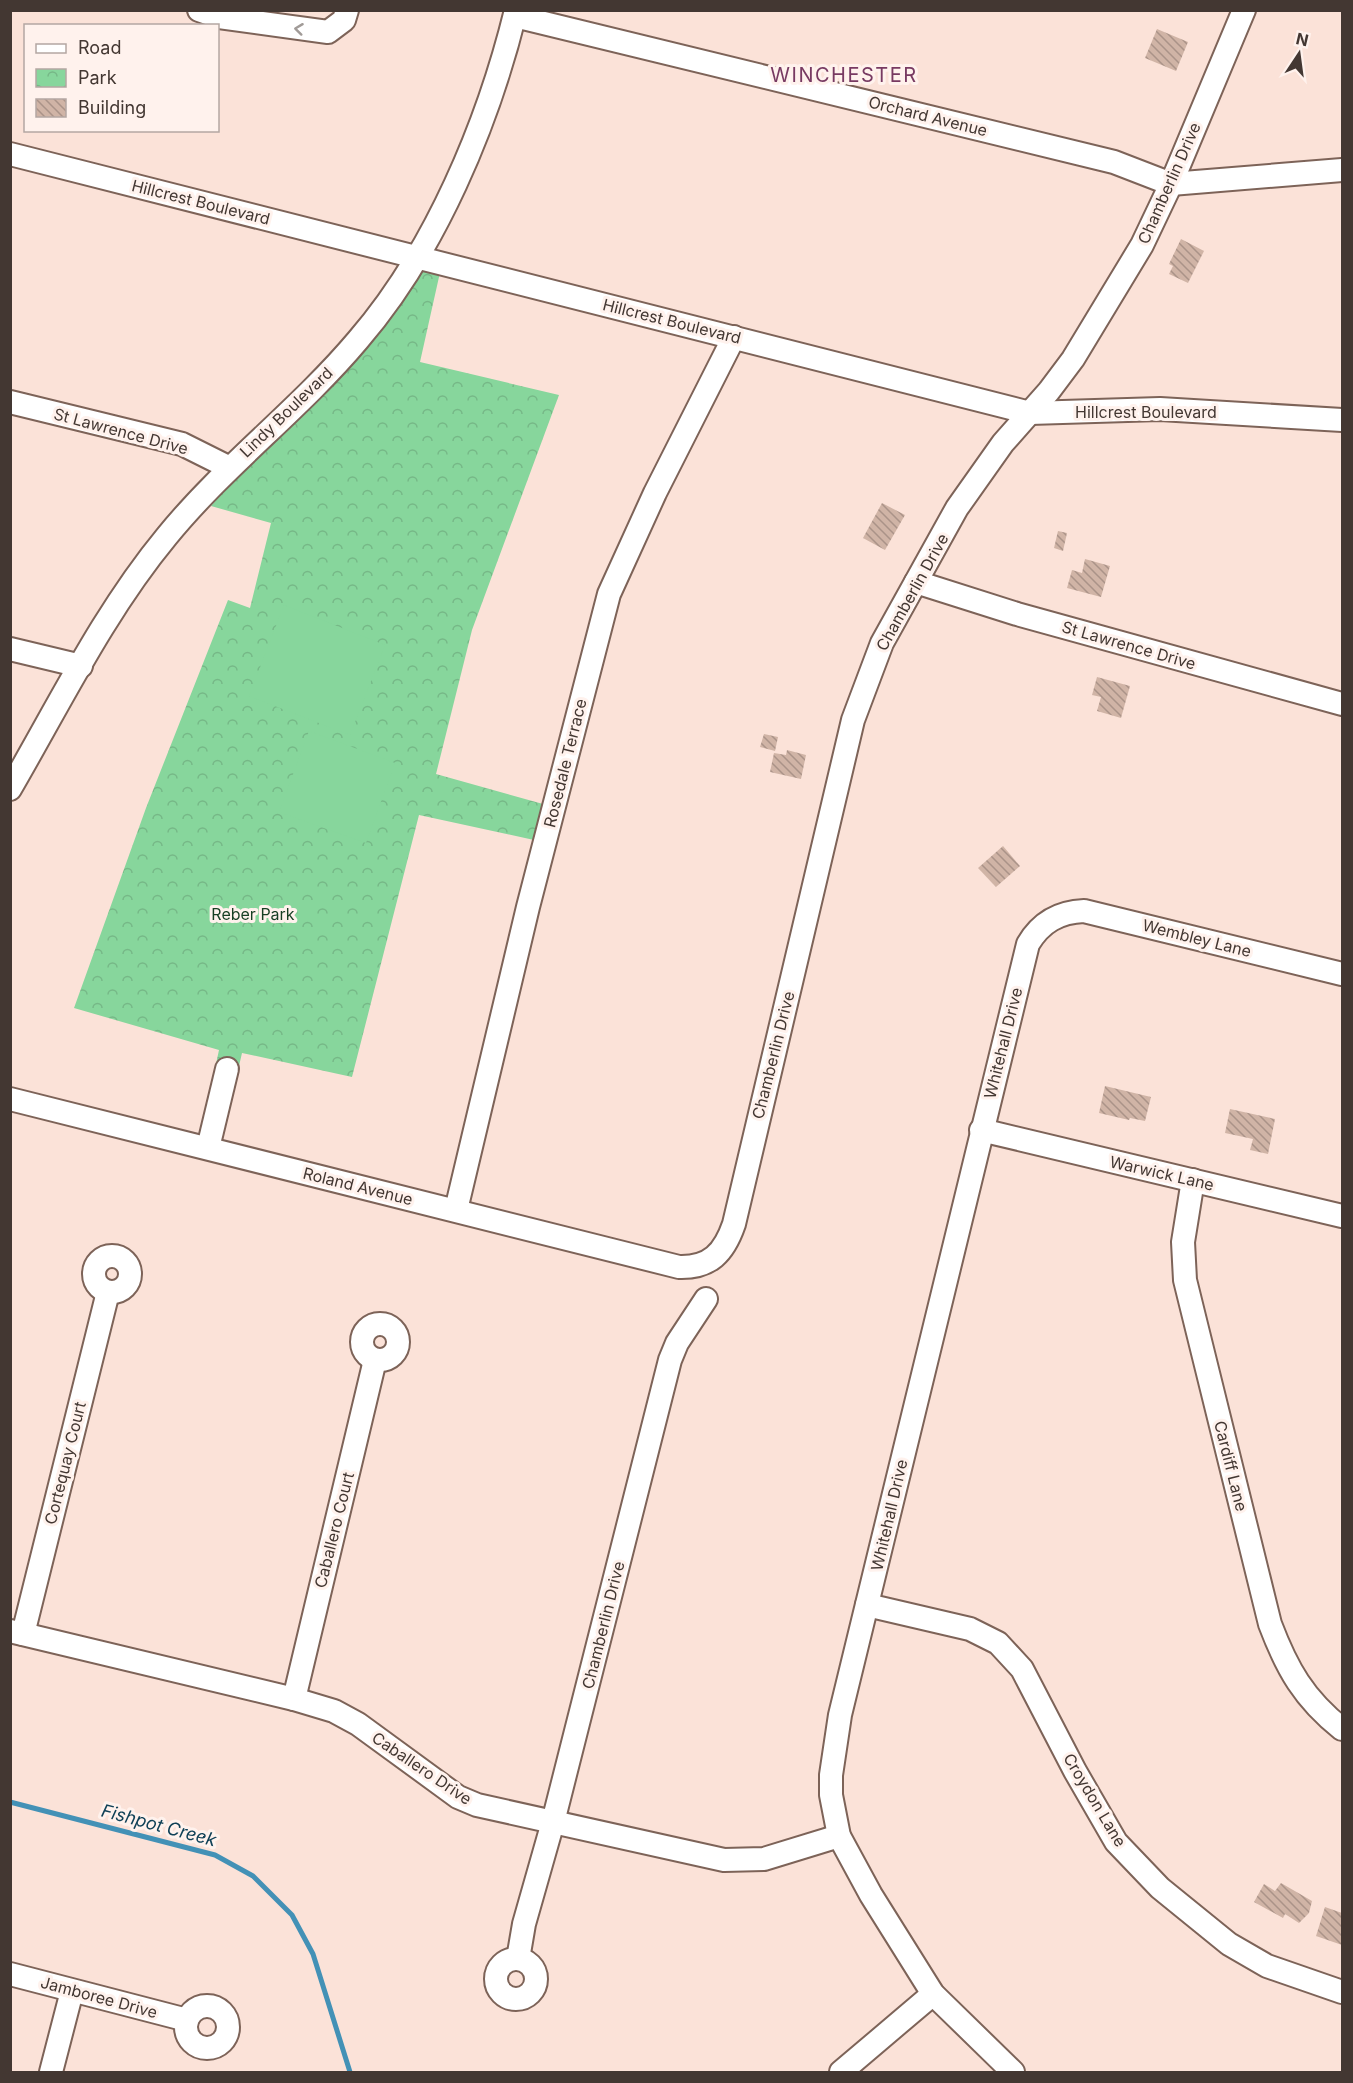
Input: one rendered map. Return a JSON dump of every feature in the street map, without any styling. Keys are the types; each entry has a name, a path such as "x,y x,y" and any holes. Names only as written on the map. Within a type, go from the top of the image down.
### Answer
{"street":[{"path":"199,10 219,17 328,32 344,20 346,10"},
{"name":"Chamberlin Drive","path":"706,1264 723,1250 734,1224 853,720 882,643 957,508 1003,442 1030,413 1073,359 1142,245 1171,184 1244,10"},
{"name":"Orchard Avenue","path":"515,13 1113,162 1171,184 1342,170"},
{"name":"Lindy Boulevard","path":"10,789 107,619 141,569 182,517 228,467 306,397 358,341 417,256 454,188 495,82 515,13"},
{"name":"Hillcrest Boulevard","path":"10,154 1030,413 1160,409 1342,420"},
{"name":"Rosedale Terrace","path":"456,1210 528,907 609,594 654,493 734,337"},
{"name":"St Lawrence Drive","path":"10,402 182,444 228,467"},
{"name":"St Lawrence Drive","path":"916,582 1017,614 1342,704"},
{"path":"10,649 81,666"},
{"name":"Wembley Lane","path":"1053,918 1084,910 1342,974"},
{"name":"Whitehall Drive","path":"1013,2073 933,1994 871,1895 839,1836 831,1795 831,1775 840,1715 1028,944 1036,930 1053,918"},
{"path":"208,1148 227,1069"},
{"name":"Roland Avenue","path":"10,1099 679,1267 706,1264"},
{"name":"Warwick Lane","path":"981,1130 1342,1216"},
{"name":"Cardiff Lane","path":"1193,1180 1183,1242 1185,1280 1270,1624 1296,1682 1342,1729"},
{"name":"Cortequay Court","path":"17,1632 108,1292"},
{"name":"Chamberlin Drive","path":"518,1959 524,1924 553,1822 670,1360 677,1343 706,1299"},
{"name":"Caballero Court","path":"294,1699 375,1360"},
{"name":"Croydon Lane","path":"867,1605 970,1629 999,1643 1023,1669 1075,1771 1116,1842 1160,1888 1229,1944 1267,1966 1342,1992"},
{"name":"Caballero Drive","path":"17,1632 294,1699 334,1711 358,1724 458,1797 477,1805 724,1860 764,1859 839,1836"},
{"name":"Jamboree Drive","path":"10,1974 187,2020"},
{"path":"51,2073 72,1991"},
{"path":"841,2073 933,1994"}],"green space":[{"name":"Reber Park","path":"421,258 441,268 420,362 559,395 472,630 436,774 543,804 534,840 419,815 352,1077 242,1053 233,1092 211,1087 219,1050 74,1008 146,808 228,600 250,608 271,523 211,506"},
{"path":"284,605 385,645 350,735 249,696"},
{"path":"309,731 395,763 366,843 279,812"}],"building":[{"path":"1157,29 1188,42 1176,71 1145,58"},
{"path":"1181,239 1204,251 1188,283 1169,274 1173,266 1169,264"},
{"path":"882,503 905,515 885,550 863,538"},
{"path":"1058,531 1067,533 1063,551 1054,548"},
{"path":"1085,559 1110,566 1101,597 1067,588 1072,570 1082,573"},
{"path":"1097,677 1130,686 1121,718 1097,711 1101,697 1092,695"},
{"path":"764,734 778,737 775,751 760,747"},
{"path":"787,750 806,755 801,779 770,772 774,753 786,755"},
{"path":"1003,846 1020,866 996,887 978,868"},
{"path":"1105,1086 1151,1097 1145,1121 1099,1113"},
{"path":"1230,1109 1275,1119 1268,1154 1250,1150 1253,1139 1225,1133"},
{"path":"1281,1883 1312,1901 1309,1913 1299,1923 1285,1914 1283,1918 1254,1902 1264,1884 1275,1891"},
{"path":"1325,1907 1342,1913 1342,1945 1316,1936"}],"waterway":[{"name":"Fishpot Creek","path":"10,1802 215,1855 253,1876 292,1915 313,1954 350,2072"}],"district":[{"name":"WINCHESTER","path":"844,75"}]}
